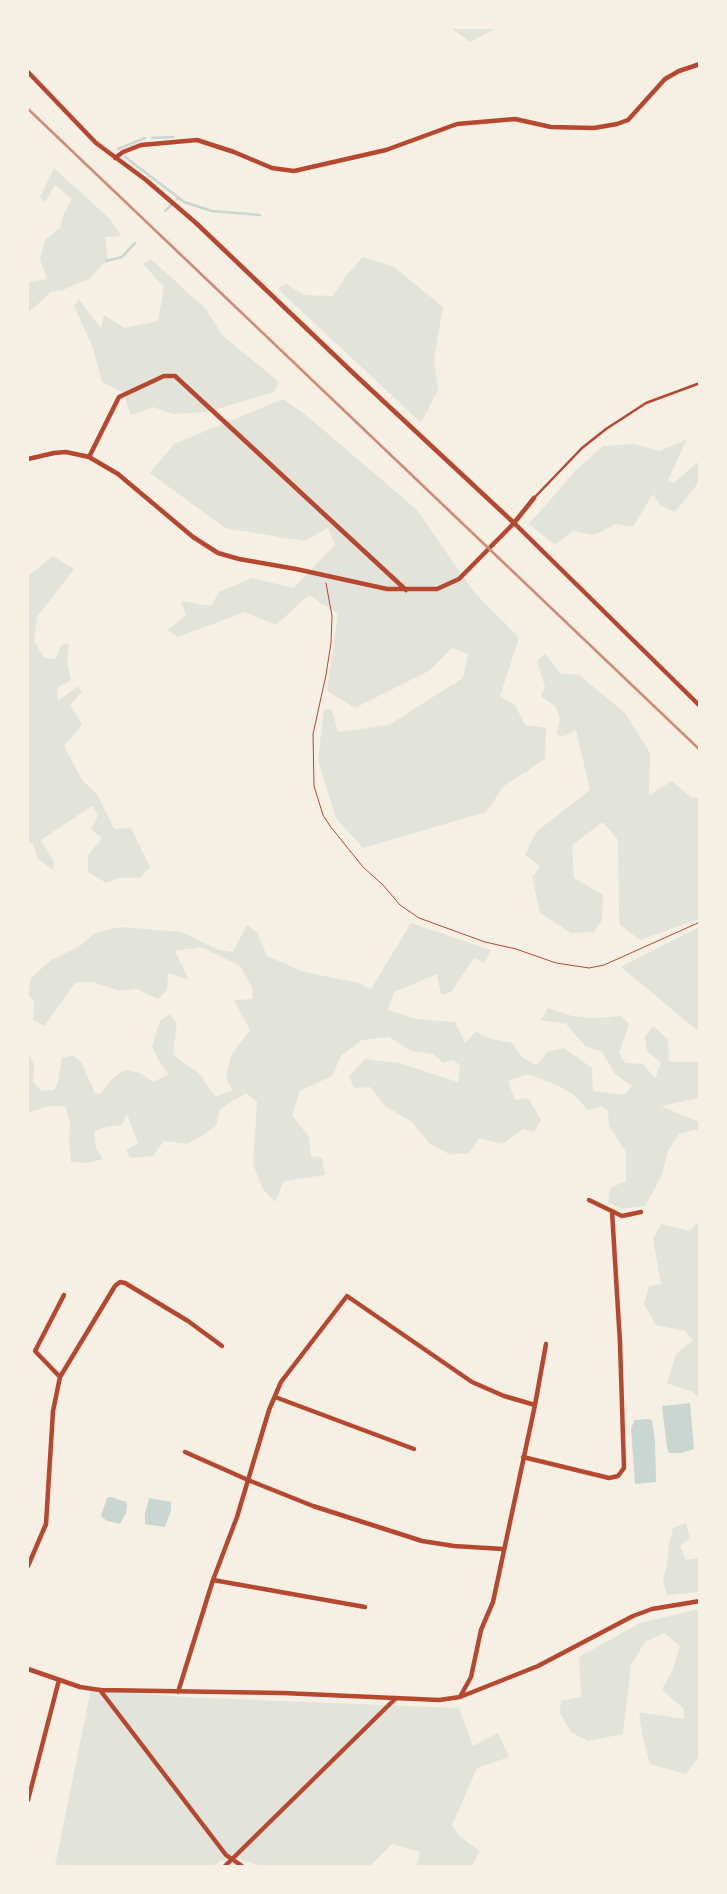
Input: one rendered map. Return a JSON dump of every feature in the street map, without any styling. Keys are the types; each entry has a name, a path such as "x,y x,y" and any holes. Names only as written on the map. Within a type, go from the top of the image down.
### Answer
{"street":[{"path":"115,158 123,152 141,145 197,140 234,152 272,168 294,171 386,150 457,124 515,119 551,127 594,128 628,120 665,79 678,71 700,64"},
{"path":"28,72 85,132 115,158 146,180 196,223 357,377 514,523 700,706"},
{"path":"89,457 119,397 164,376 175,376 406,590"},
{"path":"28,459 66,452 89,457 118,474 192,537 218,553 387,589 437,589 459,579 514,523 534,498"},
{"path":"589,1200 622,1216 642,1212"},
{"path":"523,1457 609,1478 618,1476 624,1468 620,1343 612,1210"},
{"path":"28,1566 46,1524 53,1411 60,1377 115,1286 120,1282 125,1283 188,1321 222,1346"},
{"path":"60,1377 35,1351 64,1295"},
{"path":"178,1692 213,1580 237,1517 269,1410 281,1382 347,1296 472,1382 504,1396 534,1405"},
{"path":"460,1697 471,1677 481,1630 493,1602 546,1344"},
{"path":"275,1396 414,1449"},
{"path":"185,1452 248,1480 314,1506 422,1541 503,1550"},
{"path":"213,1580 365,1607"},
{"path":"28,1669 80,1687 100,1690 283,1693 439,1700 460,1697 554,1659 633,1616 652,1609 700,1601"},
{"path":"28,1800 59,1680"},
{"path":"100,1690 226,1855 242,1866"},
{"path":"225,1866 394,1699"}],"lane":[{"path":"534,498 582,448 606,429 646,403 700,383"}],"path":[{"path":"325,575 327,596 332,616 331,642 313,734 314,786 323,815 330,826 363,867 387,889 400,905 419,918 485,942 516,949 556,963 589,968 604,965 700,922"}],"shaded area":[{"path":"451,28 496,28 470,42"},
{"path":"54,168 111,220 121,236 105,237 108,259 90,278 63,290 51,292 28,313 28,282 47,279 40,259 45,240 60,228 64,214 72,199 55,185 45,202 40,197"},
{"path":"363,257 394,267 443,307 434,360 438,390 421,423 277,288 286,284 304,295 333,296 345,277"},
{"path":"151,259 206,309 223,336 279,382 274,392 207,412 173,414 153,407 131,415 122,392 102,382 93,348 74,306 79,299 101,329 104,315 125,328 158,321 164,287 143,264"},
{"path":"283,399 307,416 416,509 475,593 519,638 500,696 515,705 525,725 546,728 545,759 504,786 486,812 363,848 336,818 318,761 324,709 332,710 338,732 389,725 463,678 468,654 452,648 429,671 355,708 327,691 338,614 309,595 276,625 245,612 178,637 167,630 186,616 181,601 211,606 219,592 252,578 293,588 335,545 328,528 304,541 225,528 150,473 174,444"},
{"path":"687,439 668,480 674,483 699,461 699,482 675,512 660,505 653,494 633,527 616,524 594,535 573,531 555,545 529,524 574,472 603,446 634,444 660,451"},
{"path":"53,556 74,569 37,617 34,641 44,658 56,659 61,645 69,643 67,662 71,680 57,688 58,701 78,686 82,692 70,705 82,725 64,746 82,780 97,794 114,829 131,828 150,867 140,878 119,878 106,883 88,872 88,855 102,838 91,829 98,815 92,806 41,840 54,862 53,870 38,859 32,842 28,845 28,576"},
{"path":"545,654 560,673 579,675 625,713 650,753 649,795 672,781 691,797 699,798 699,919 640,940 620,925 618,840 603,822 572,845 574,878 603,895 602,920 594,932 571,933 540,913 532,877 540,866 525,855 536,832 590,790 576,730 563,737 557,734 560,719 555,706 541,696 545,687 537,661"},
{"path":"411,923 491,950 484,963 474,958 451,992 441,995 437,974 394,992 388,1010 416,1019 455,1022 465,1043 476,1031 486,1038 512,1043 523,1058 537,1065 547,1052 564,1048 592,1068 593,1091 624,1095 632,1086 615,1074 602,1052 585,1046 566,1024 541,1020 548,1008 572,1016 595,1018 621,1016 629,1024 619,1053 625,1063 643,1064 655,1078 661,1063 647,1051 645,1037 653,1026 668,1039 669,1062 699,1062 699,1098 661,1106 699,1122 699,1131 694,1130 679,1134 668,1151 662,1175 645,1206 622,1209 608,1203 610,1188 626,1181 626,1152 609,1126 608,1111 600,1106 589,1111 573,1094 557,1085 528,1074 508,1081 515,1100 528,1098 541,1120 534,1132 523,1129 502,1144 479,1138 469,1153 449,1154 430,1144 412,1122 385,1106 370,1087 354,1088 349,1076 365,1059 399,1063 458,1082 460,1065 453,1060 443,1063 433,1054 411,1051 389,1037 362,1040 341,1056 332,1076 300,1091 292,1115 309,1137 311,1156 322,1158 325,1175 284,1181 275,1202 263,1189 253,1164 257,1102 246,1093 220,1109 216,1126 202,1136 187,1144 164,1141 153,1156 130,1158 126,1150 138,1143 127,1114 122,1125 106,1127 94,1132 96,1148 103,1159 87,1163 71,1162 70,1122 65,1106 48,1106 28,1113 28,1053 34,1064 33,1082 42,1091 54,1090 58,1082 62,1058 73,1055 81,1062 96,1095 101,1093 112,1079 125,1070 140,1073 153,1082 169,1074 159,1061 152,1046 160,1021 170,1014 177,1023 173,1055 200,1074 215,1097 232,1090 226,1078 231,1055 250,1030 234,1000 252,999 253,989 240,966 201,947 175,951 189,980 168,973 167,990 158,999 137,989 120,991 92,982 75,983 44,1026 33,1020 34,1002 28,994 31,978 51,960 80,946 95,933 120,927 181,932 219,950 233,952 247,925 257,932 267,956 304,972 359,983 371,989"},
{"path":"699,927 699,1032 621,967"},
{"path":"700,1222 699,1399 693,1392 667,1383 676,1354 693,1340 685,1331 656,1325 644,1304 649,1286 661,1284 653,1239 661,1224 690,1231"},
{"path":"690,1403 694,1449 681,1453 669,1453 662,1406"},
{"path":"635,1420 652,1420 655,1441 656,1482 635,1484 631,1428"},
{"path":"111,1497 126,1502 126,1513 120,1524 107,1521 101,1516 107,1498"},
{"path":"149,1498 171,1502 171,1511 165,1527 145,1524 145,1514"},
{"path":"686,1523 690,1538 680,1546 686,1560 699,1558 699,1592 667,1595 663,1580 673,1528"},
{"path":"699,1609 699,1756 686,1774 650,1764 642,1734 639,1712 684,1719 684,1709 662,1690 673,1669 680,1646 664,1633 645,1642 631,1665 623,1734 588,1741 571,1732 560,1713 561,1701 581,1697 579,1657 640,1623"},
{"path":"91,1689 185,1697 459,1708 473,1746 498,1733 509,1757 477,1768 452,1825 459,1836 480,1851 472,1866 417,1866 420,1852 392,1844 370,1866 260,1866 239,1858 220,1861 214,1866 66,1866 64,1864 62,1866 55,1866"}],"waterway":[{"path":"152,138 173,137"},
{"path":"118,149 145,138"},
{"path":"125,157 179,198"},
{"path":"177,199 179,198 184,202 212,211 260,215"},
{"path":"165,211 171,205"},
{"path":"106,261 122,257 135,243"}],"railway":[{"path":"28,109 700,750"}]}
